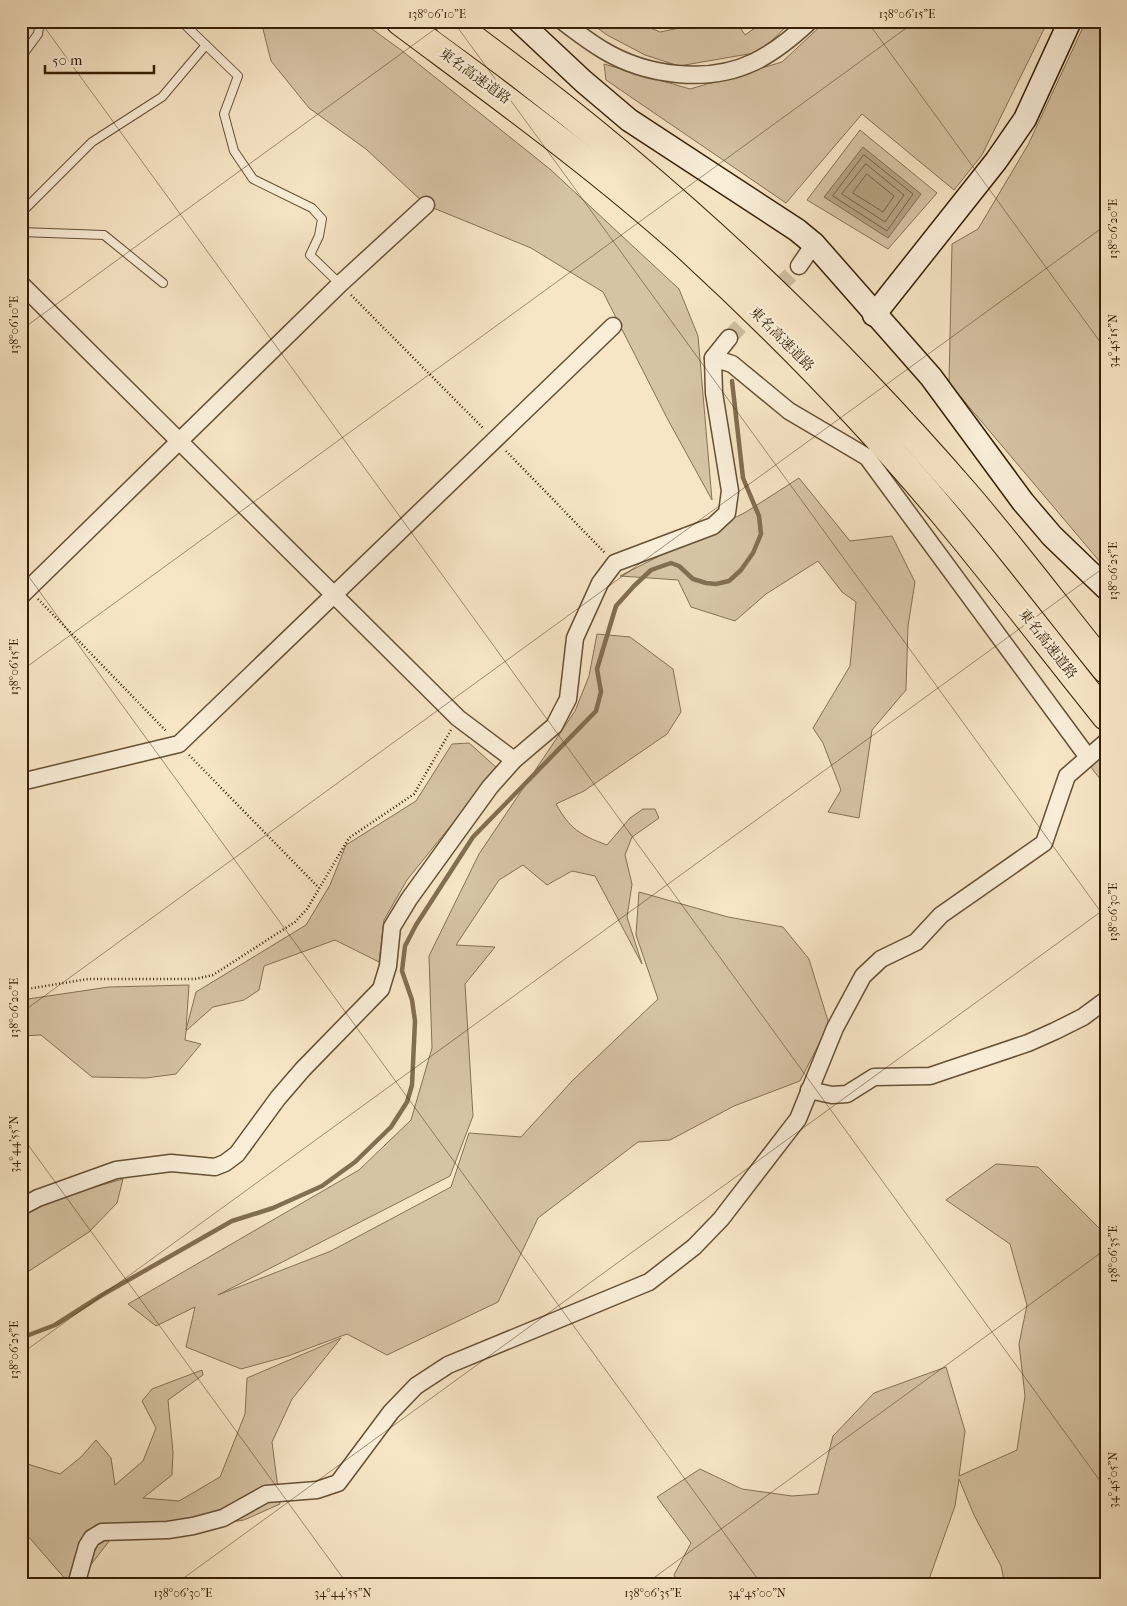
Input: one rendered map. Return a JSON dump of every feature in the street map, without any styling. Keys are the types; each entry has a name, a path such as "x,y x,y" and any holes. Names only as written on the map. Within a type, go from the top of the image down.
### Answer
{"highway":[{"name":"東名高速道路","path":"400,21 555,136 689,249 766,322 863,423 946,516 1106,716"},
{"name":"東名高速道路","path":"448,21 584,124 694,218 785,302 885,405 966,496 1106,669"}],"street":[{"path":"519,21 583,82 629,120 797,230 814,244 930,377 1052,536 1106,588"},
{"path":"562,21 603,50 631,64 662,72 692,75 728,71 754,62 785,43 810,21"},
{"path":"874,314 996,161 1025,119 1070,21"},
{"path":"21,596 340,284 426,205"},
{"path":"799,266 814,244"},
{"path":"21,284 181,440 458,718 514,760"},
{"path":"21,782 179,744 613,326"},
{"path":"21,1208 62,1189 116,1170 171,1163 215,1167 237,1154 278,1098 303,1069 381,989 388,966 392,927 450,841 514,760 554,726 568,698 575,638 600,583 614,563 712,526 727,513 730,491 714,393 713,358 729,338"},
{"path":"76,1585 87,1546 92,1538 102,1532 168,1530 193,1526 223,1518 266,1494 317,1490 338,1483 391,1412 424,1380 448,1365 649,1282 694,1247 721,1219 798,1118 835,1028 863,976 882,959 916,942 941,915 1044,843 1066,776 1096,749 867,456 789,411 732,364 713,358"},
{"path":"809,1090 832,1095 847,1094 874,1078 930,1076 1046,1035 1083,1017 1106,1000"}],"lane":[{"path":"21,57 38,34 40,21"},
{"path":"182,21 238,76 224,114 234,151 253,179 312,208 322,219 319,236 310,255 340,284"},
{"path":"21,213 92,142 162,97 206,45"},
{"path":"21,232 104,235 163,283"}],"path":[{"path":"340,284 614,563"},
{"path":"21,990 88,979 195,979 214,974 295,922 307,908 349,838 414,794 458,718"}],"shaded area":[{"path":"261,21 361,21 401,50 551,170 679,289 698,336 712,500 667,418 603,292 531,248 426,205 366,149 309,108 271,61"},
{"path":"588,21 634,21 660,32 716,21 736,21 745,35 765,21 792,21 760,52 679,66 645,55 607,35"},
{"path":"826,21 1048,21 982,155 954,190 862,114 786,203 606,80 604,64 690,89 782,62"},
{"path":"1086,21 1106,21 1106,569 949,383 952,244 978,229 1028,145"},
{"path":"860,130 937,193 888,249 807,200"},
{"path":"799,478 850,541 892,536 915,582 908,626 906,690 872,730 859,818 828,812 841,790 823,743 813,728 850,666 856,602 842,592 818,561 766,594 735,621 691,607 678,580 620,576 746,512"},
{"path":"597,634 630,637 673,669 681,712 667,734 584,791 556,804 566,820 577,830 607,845 630,818 643,809 655,809 659,818 632,837 625,855 632,884 627,917 642,964 595,876 572,871 547,885 523,865 499,880 456,945 495,947 465,984 473,1116 450,1176 218,1295 331,1251 451,1187 469,1133 521,1137 573,1080 658,999 636,935 639,892 728,917 783,927 809,959 829,1024 800,1081 734,1106 670,1140 638,1142 538,1218 498,1302 387,1355 347,1334 288,1356 241,1369 186,1347 195,1307 156,1326 128,1304 359,1170 411,1120 432,1048 429,956 479,854 575,711 589,676"},
{"path":"469,743 497,768 407,880 384,920 379,962 335,940 264,966 259,990 244,1000 213,1007 186,1031 185,1040 201,1044 176,1074 146,1078 92,1077 41,1035 21,1036 21,1000 109,987 189,985 186,1030 196,992 306,925 330,885 346,845 416,801 452,744"},
{"path":"1106,750 1106,787 1090,766"},
{"path":"996,1164 1038,1167 1106,1235 1106,1585 1005,1585 1001,1566 974,1515 959,1479 955,1506 927,1585 679,1585 674,1575 691,1543 657,1497 700,1469 742,1489 792,1496 818,1494 833,1436 874,1393 946,1367 965,1431 959,1476 1017,1450 1025,1396 1019,1344 1027,1305 1010,1244 946,1200"},
{"path":"123,1179 117,1203 89,1232 26,1273 21,1270 21,1213 41,1202"},
{"path":"341,1338 292,1399 272,1442 280,1504 244,1520 110,1540 75,1585 62,1585 67,1581 27,1535 21,1541 21,1462 60,1474 81,1457 96,1440 111,1458 115,1485 143,1461 156,1428 142,1401 152,1389 202,1370 203,1375 168,1400 173,1452 172,1475 143,1498 179,1501 220,1477 245,1414 247,1378"}],"water":[{"path":"863,147 921,194 888,238 824,197"}],"waterway":[{"path":"21,1338 55,1325 102,1295 232,1221 273,1208 322,1186 355,1162 391,1127 407,1102 412,1085 415,1021 412,1000 402,971 405,946 416,925 473,837 596,711 601,692 597,669 616,606 651,570 671,563 679,566 693,579 716,584 729,581 741,570 753,553 761,534 759,516 743,478 732,381"}],"tunnel":[{"path":"729,338 799,266"}]}
